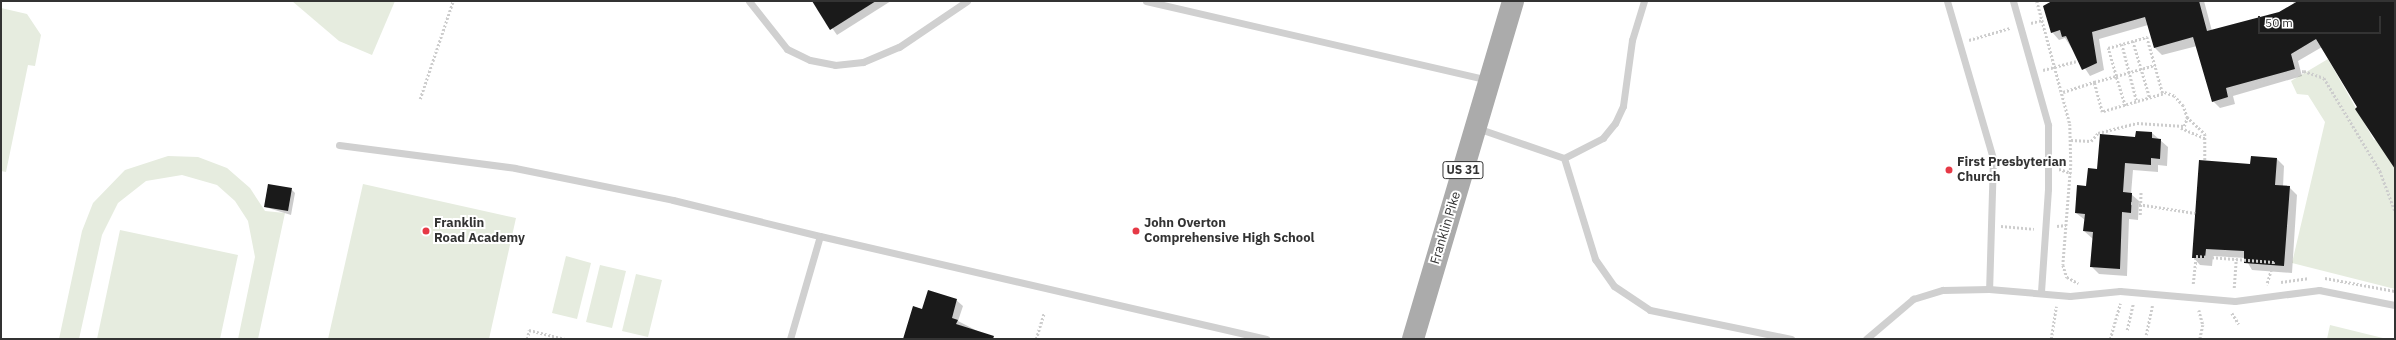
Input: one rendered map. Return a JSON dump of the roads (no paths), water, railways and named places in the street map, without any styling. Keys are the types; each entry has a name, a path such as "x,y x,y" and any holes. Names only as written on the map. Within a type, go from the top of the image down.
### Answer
{"main road":[{"name":"Franklin Pike","path":"1413,339 1513,1"}],"lane":[{"path":"749,1 788,48 810,60 841,65 868,60 899,47 967,1"},
{"path":"1146,1 1490,81"},
{"path":"1476,127 1564,158 1603,138 1615,123 1623,106 1632,40 1644,1"},
{"path":"1948,1 1994,162 1990,289"},
{"path":"2013,1 2035,73 2048,125 2049,166 2041,293"},
{"path":"339,144 515,168 673,200 820,236 1266,339"},
{"path":"1564,158 1595,259 1614,286 1628,298 1666,315 1791,339"},
{"path":"790,339 820,236"},
{"path":"1866,339 1906,304 1922,295 1943,290 1990,289 2058,295 2120,291 2252,300 2319,290 2395,305"}],"place":[{"name":"First Presbyterian Church","path":"1949,170"},
{"name":"Franklin Road Academy","path":"426,231"},
{"name":"John Overton Comprehensive High School","path":"1136,231"}]}
